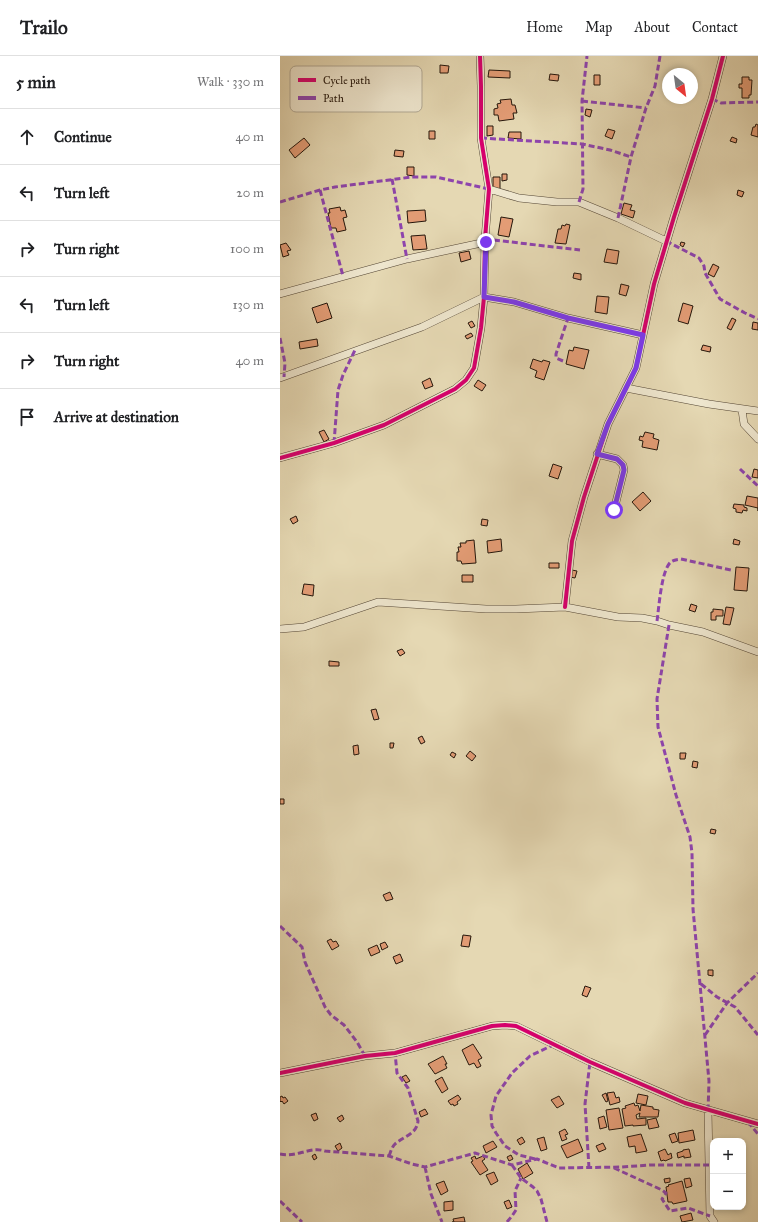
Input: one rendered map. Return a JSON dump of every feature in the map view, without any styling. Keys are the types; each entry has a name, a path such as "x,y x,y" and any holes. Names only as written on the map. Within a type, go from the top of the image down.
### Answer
{"street":[{"path":"280,458 334,443 384,425 455,389 466,380 474,368 480,336 484,297 489,189 480,138 480,56"},
{"path":"565,607 572,541 597,454 608,424 636,368 654,284 666,241 712,99 723,56"},
{"path":"489,189 519,198 557,202 580,202 612,215 666,241"},
{"path":"280,294 407,259 486,242"},
{"path":"280,378 422,327 484,297 514,302 568,318 643,335"},
{"path":"626,388 742,410 758,411"},
{"path":"742,410 744,424 758,439"},
{"path":"597,454 617,459 623,465 624,470 614,510"},
{"path":"280,629 304,627 378,602 516,610 565,607 618,617 642,618 657,621 703,632 758,652"},
{"path":"280,1073 365,1056 395,1053 492,1026 516,1026 596,1065 685,1103 708,1111 758,1124"},
{"path":"708,1111 710,1216 714,1222"}],"building":[{"path":"440,65 449,66 448,73 440,73"},
{"path":"489,70 510,71 510,78 488,77"},
{"path":"550,74 559,75 558,81 549,80"},
{"path":"594,75 600,75 600,85 594,85"},
{"path":"742,77 749,77 749,80 752,80 751,95 749,95 749,98 742,98 742,88 739,88 739,84 742,84"},
{"path":"511,99 512,105 515,105 517,113 513,113 514,119 499,121 498,115 494,115 494,109 498,108 497,104 501,103 500,100"},
{"path":"586,109 592,110 590,117 585,115"},
{"path":"756,124 758,125 758,137 751,135 753,127 755,127"},
{"path":"487,126 493,126 493,135 487,136"},
{"path":"608,129 615,131 612,139 605,136"},
{"path":"429,131 435,131 435,139 429,139"},
{"path":"509,132 521,132 521,139 508,138"},
{"path":"732,137 737,139 736,143 730,141"},
{"path":"304,138 310,145 295,158 289,150"},
{"path":"395,150 404,151 403,157 394,156"},
{"path":"407,167 414,167 414,176 407,175"},
{"path":"502,174 507,174 507,180 502,181"},
{"path":"493,177 500,177 500,189 493,189"},
{"path":"738,190 744,192 742,197 737,195"},
{"path":"624,203 632,205 630,210 635,211 633,218 621,214"},
{"path":"340,207 341,211 345,210 347,217 343,218 346,230 337,232 336,228 331,228 328,213 330,213 329,209"},
{"path":"425,210 426,221 408,223 407,211"},
{"path":"501,217 513,219 509,237 498,235"},
{"path":"566,224 570,225 566,244 555,243 558,229 561,229 562,225 565,226"},
{"path":"425,235 427,249 413,250 411,236"},
{"path":"681,242 685,243 683,247 680,245"},
{"path":"286,243 291,250 287,251 289,255 283,257 280,245"},
{"path":"607,249 619,251 617,264 604,262"},
{"path":"469,251 471,259 461,262 459,253"},
{"path":"713,264 719,267 714,277 708,274"},
{"path":"574,273 581,274 581,280 573,278"},
{"path":"621,284 629,286 626,296 619,294"},
{"path":"597,296 609,297 607,314 595,312"},
{"path":"327,303 332,318 317,323 312,308"},
{"path":"683,303 693,306 688,324 678,321"},
{"path":"732,318 736,320 731,330 727,328"},
{"path":"472,321 475,326 471,328 468,323"},
{"path":"753,322 758,323 758,330 752,329"},
{"path":"471,333 473,336 467,339 465,336"},
{"path":"317,339 318,346 300,349 299,342"},
{"path":"703,345 711,347 710,352 701,350"},
{"path":"574,347 589,350 584,369 566,364 569,350 573,351"},
{"path":"533,359 542,362 543,360 550,362 544,380 535,377 537,371 530,368"},
{"path":"430,378 433,386 425,389 422,382"},
{"path":"478,380 486,385 482,391 474,386"},
{"path":"324,430 329,439 324,442 319,432"},
{"path":"645,432 654,434 653,438 659,440 657,450 642,447 643,441 639,440 640,436 643,437"},
{"path":"553,464 562,467 558,479 549,476"},
{"path":"754,469 758,470 758,478 752,477"},
{"path":"643,492 651,501 640,511 632,502"},
{"path":"747,496 758,498 758,508 745,505"},
{"path":"734,504 744,505 744,507 747,508 747,511 743,510 742,513 736,512 736,509 733,508"},
{"path":"296,516 298,521 293,524 290,519"},
{"path":"482,519 488,520 487,526 481,525"},
{"path":"501,539 502,551 488,553 487,541"},
{"path":"734,539 740,541 739,545 733,544"},
{"path":"474,540 476,563 462,564 461,561 457,561 457,552 459,552 458,547 461,547 460,543 466,543 466,541"},
{"path":"549,563 559,563 559,568 549,568"},
{"path":"736,567 749,568 747,591 734,590"},
{"path":"572,570 577,571 575,578 570,577"},
{"path":"462,575 473,575 473,582 462,582"},
{"path":"304,584 314,585 313,596 302,594"},
{"path":"691,604 697,606 695,612 689,610"},
{"path":"726,607 734,608 730,625 723,624"},
{"path":"713,609 723,610 723,616 716,616 716,620 711,620 711,612 713,612"},
{"path":"402,649 405,653 400,656 397,651"},
{"path":"329,661 339,662 339,666 329,666"},
{"path":"376,709 379,719 374,720 371,710"},
{"path":"422,736 425,742 421,744 418,738"},
{"path":"390,743 394,743 393,748 390,748"},
{"path":"358,745 359,754 354,755 353,746"},
{"path":"470,751 476,756 472,761 466,756"},
{"path":"452,752 456,754 454,758 450,755"},
{"path":"680,753 686,753 685,759 680,759"},
{"path":"693,761 698,762 697,768 692,767"},
{"path":"280,799 284,799 284,804 280,804"},
{"path":"711,829 716,830 715,834 710,833"},
{"path":"390,892 393,899 386,901 383,895"},
{"path":"463,935 471,936 469,947 461,946"},
{"path":"331,939 333,942 336,941 339,946 332,950 327,941"},
{"path":"385,942 388,947 382,950 380,944"},
{"path":"377,945 380,952 371,956 368,949"},
{"path":"400,954 403,961 396,964 393,957"},
{"path":"708,970 713,970 713,976 708,975"},
{"path":"585,986 591,988 587,997 582,995"},
{"path":"473,1044 482,1058 478,1060 481,1066 477,1068 474,1063 469,1065 462,1050"},
{"path":"443,1056 447,1064 445,1064 447,1068 435,1074 428,1064"},
{"path":"406,1075 410,1081 406,1083 402,1077"},
{"path":"442,1077 448,1089 442,1093 435,1081"},
{"path":"614,1092 616,1098 619,1097 620,1102 610,1105 607,1093"},
{"path":"606,1093 608,1101 606,1102 602,1095"},
{"path":"638,1094 648,1096 646,1105 636,1103"},
{"path":"458,1095 461,1099 457,1102 458,1104 454,1106 453,1104 451,1105 448,1101"},
{"path":"282,1096 288,1101 284,1104 280,1101 280,1097"},
{"path":"559,1096 564,1104 557,1108 551,1100"},
{"path":"634,1103 635,1106 638,1105 640,1111 641,1105 653,1107 653,1109 659,1110 658,1117 639,1117 640,1113 636,1115 637,1119 646,1118 646,1125 625,1126 622,1109 626,1108 625,1106"},
{"path":"619,1108 623,1128 609,1130 606,1110"},
{"path":"425,1109 428,1114 421,1117 419,1112"},
{"path":"316,1113 318,1119 314,1121 311,1115"},
{"path":"342,1115 344,1119 340,1122 337,1118"},
{"path":"604,1116 607,1127 600,1129 598,1118"},
{"path":"656,1118 659,1127 649,1129 647,1120"},
{"path":"565,1129 568,1134 565,1135 567,1139 562,1141 559,1132"},
{"path":"693,1130 695,1140 679,1143 678,1133"},
{"path":"675,1133 678,1141 672,1143 669,1135"},
{"path":"641,1134 647,1151 636,1153 635,1146 629,1147 627,1137"},
{"path":"522,1137 525,1142 520,1145 517,1140"},
{"path":"544,1137 547,1149 541,1151 537,1139"},
{"path":"578,1139 583,1151 567,1158 561,1146"},
{"path":"493,1141 497,1147 486,1153 483,1146"},
{"path":"340,1143 342,1148 338,1151 335,1146"},
{"path":"603,1143 606,1149 599,1152 596,1146"},
{"path":"665,1149 668,1155 671,1153 672,1158 661,1161 658,1152"},
{"path":"689,1149 691,1157 684,1158 684,1156 678,1158 677,1153"},
{"path":"315,1154 317,1158 314,1160 312,1156"},
{"path":"511,1155 513,1159 509,1161 507,1157"},
{"path":"475,1156 476,1159 483,1156 485,1159 482,1161 488,1170 480,1175 471,1162 473,1161 471,1158"},
{"path":"527,1163 533,1173 523,1179 518,1169"},
{"path":"494,1172 498,1181 491,1185 486,1175"},
{"path":"670,1178 670,1182 665,1183 664,1179"},
{"path":"690,1178 692,1186 686,1188 684,1179"},
{"path":"444,1181 448,1191 441,1195 436,1184"},
{"path":"682,1181 687,1201 673,1204 672,1202 668,1202 666,1187"},
{"path":"509,1200 512,1207 507,1209 504,1202"},
{"path":"453,1201 453,1210 444,1211 444,1202"},
{"path":"691,1213 693,1220 682,1222 680,1216"},
{"path":"464,1217 465,1222 454,1222 453,1219"}],"marked path":[{"path":"579,202 583,189 582,101 587,56"},
{"path":"618,218 631,157 646,108 655,86 660,56"},
{"path":"712,99 721,103 758,102"},
{"path":"582,101 646,108"},
{"path":"481,138 582,144 610,150 631,157"},
{"path":"280,202 335,187 412,177 436,177 489,189"},
{"path":"392,179 407,259"},
{"path":"320,190 343,276"},
{"path":"485,239 580,250"},
{"path":"666,241 699,258 704,266 705,273 720,299 758,319"},
{"path":"563,361 556,358 556,354 568,318"},
{"path":"280,338 285,363 284,377"},
{"path":"334,443 338,390 343,375 355,350"},
{"path":"740,469 758,486"},
{"path":"657,621 664,576 666,569 671,562 681,559 731,570"},
{"path":"669,625 657,699 658,727 676,795 690,837 692,853 693,909 709,1081 708,1111"},
{"path":"280,926 302,947 305,962 325,1007 331,1015 344,1025 357,1042 365,1056"},
{"path":"705,1035 727,1003 758,973"},
{"path":"701,984 717,997 735,1007 758,1035"},
{"path":"535,1159 519,1155 505,1146 492,1126 491,1115 496,1096 512,1073 530,1056 555,1044"},
{"path":"389,1156 394,1145 413,1132 418,1121 408,1088 397,1073 395,1053"},
{"path":"589,1168 585,1104 590,1062"},
{"path":"748,1122 758,1134"},
{"path":"280,1154 292,1155 319,1150 389,1156 425,1167 475,1153 512,1165 537,1159 559,1168 709,1165"},
{"path":"512,1165 521,1178 537,1191 541,1199 547,1222"},
{"path":"425,1167 431,1194 442,1222"},
{"path":"614,1168 666,1193 662,1199 670,1211 688,1208 710,1216"},
{"path":"507,1222 516,1210 515,1191 521,1178"},
{"path":"280,1201 302,1222"}],"cycle path":[{"path":"280,458 334,443 384,425 455,389 466,380 474,368 481,328 484,297 485,239 489,189 481,138 480,56"},
{"path":"565,607 572,541 584,497 608,424 636,368 654,284 712,99 723,56"},
{"path":"280,1073 365,1056 395,1053 492,1026 516,1026 590,1062 685,1103 758,1124"}],"route":[{"path":"486,242 484,297 514,302 568,318 643,335 636,368 608,424 597,454 617,459 621,461 623,465 624,470 614,510"}]}
